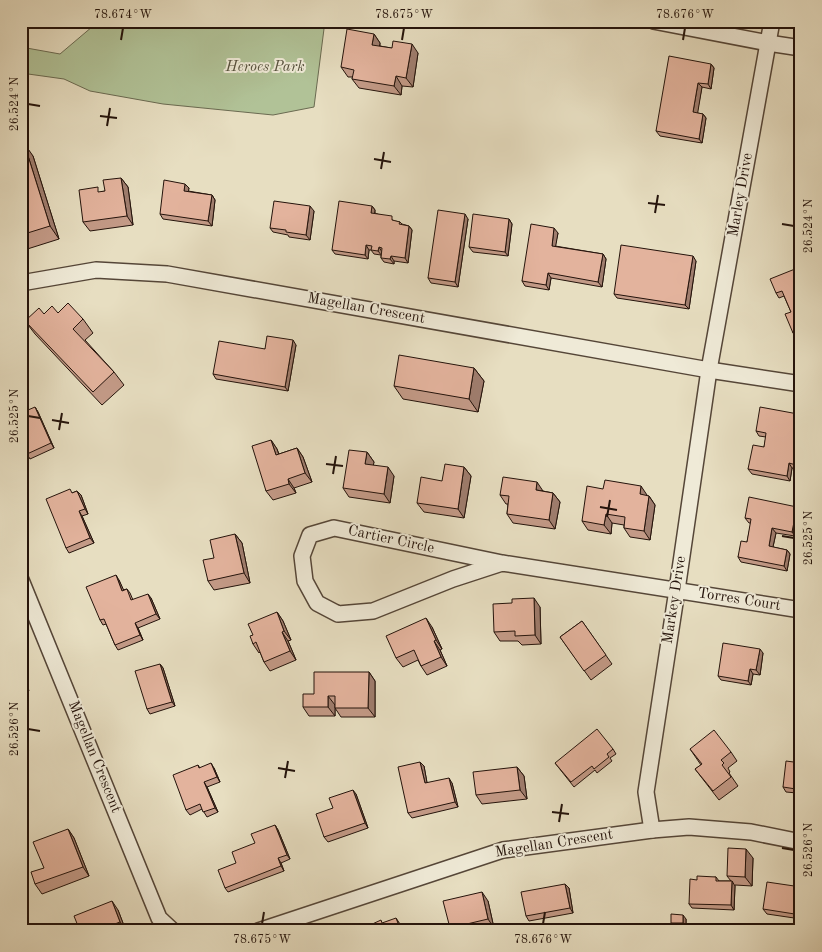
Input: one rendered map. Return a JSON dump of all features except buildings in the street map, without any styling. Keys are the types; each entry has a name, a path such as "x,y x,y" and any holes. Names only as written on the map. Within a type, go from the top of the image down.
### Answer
{"street":[{"path":"653,21 801,48"},
{"name":"Marley Drive","path":"709,370 772,21"},
{"name":"Magellan Crescent","path":"21,282 96,270 167,274 709,370 801,384"},
{"name":"Markey Drive","path":"652,830 646,792 709,370"},
{"name":"Cartier Circle","path":"502,563 453,579 373,611 338,614 317,603 305,582 302,556 310,536 334,528 502,563 677,590"},
{"name":"Magellan Crescent","path":"21,580 159,918 173,931"},
{"name":"Torres Court","path":"677,590 801,610"},
{"name":"Magellan Crescent","path":"258,931 503,850 652,830 690,827 751,832 801,842"}],"green space":[{"name":"Heroes Park","path":"99,21 325,21 314,107 273,115 163,104 90,91 64,79 21,73 21,47 60,54"}]}
